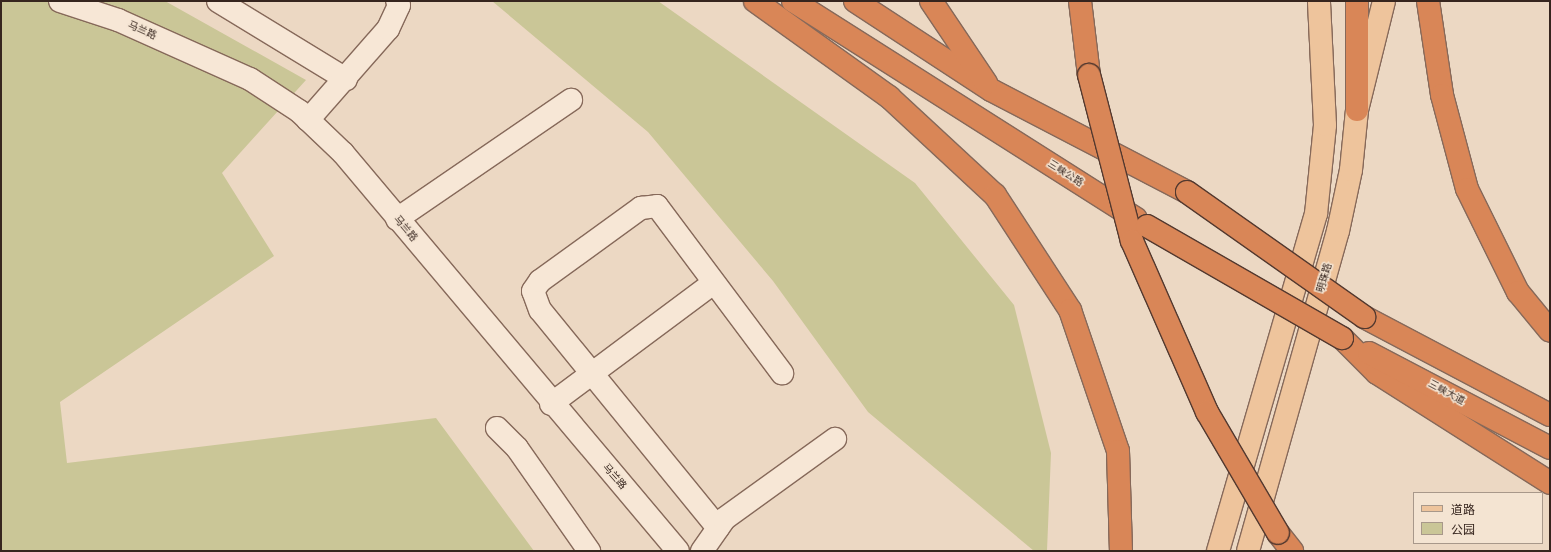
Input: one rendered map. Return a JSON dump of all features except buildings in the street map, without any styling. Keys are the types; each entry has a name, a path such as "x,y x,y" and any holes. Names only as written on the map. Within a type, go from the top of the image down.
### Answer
{"highway":[{"path":"755,1 889,97 995,195 1070,310 1118,451 1121,551"},
{"name":"三峡公路","path":"793,1 1147,226 1342,338"},
{"path":"855,1 991,90 1187,192 1364,317 1550,415"},
{"path":"931,1 991,90"},
{"path":"1080,1 1089,75 1132,241 1207,412 1278,533 1292,551"},
{"path":"1357,1 1358,110"},
{"path":"1428,1 1442,95 1467,189 1518,292 1550,331"},
{"path":"1342,338 1377,373 1550,483"},
{"name":"三峡大道","path":"1342,338 1550,448"}],"main road":[{"path":"1218,551 1316,214 1325,125 1319,1"},
{"name":"明珠路","path":"1248,551 1338,231 1351,170 1358,110 1384,1"}],"street":[{"name":"马兰路","path":"60,1 118,20 250,79 308,120 343,154 551,404 678,551"},
{"path":"218,1 346,79"},
{"path":"308,120 346,79 388,29 399,5 397,1"},
{"path":"396,219 571,100"},
{"path":"718,528 593,373 540,310 533,291 540,281 641,208 657,206 712,284 782,373"},
{"path":"551,404 712,284"},
{"path":"497,428 517,448 589,551"},
{"path":"702,551 724,519 835,439"}],"green space":[{"path":"1,1 165,1 306,80 222,173 274,256 60,402 67,463 436,418 534,551 1,551"},
{"path":"492,1 658,1 915,183 1014,305 1051,453 1047,551 1034,551 868,412 773,281 648,132"}]}
